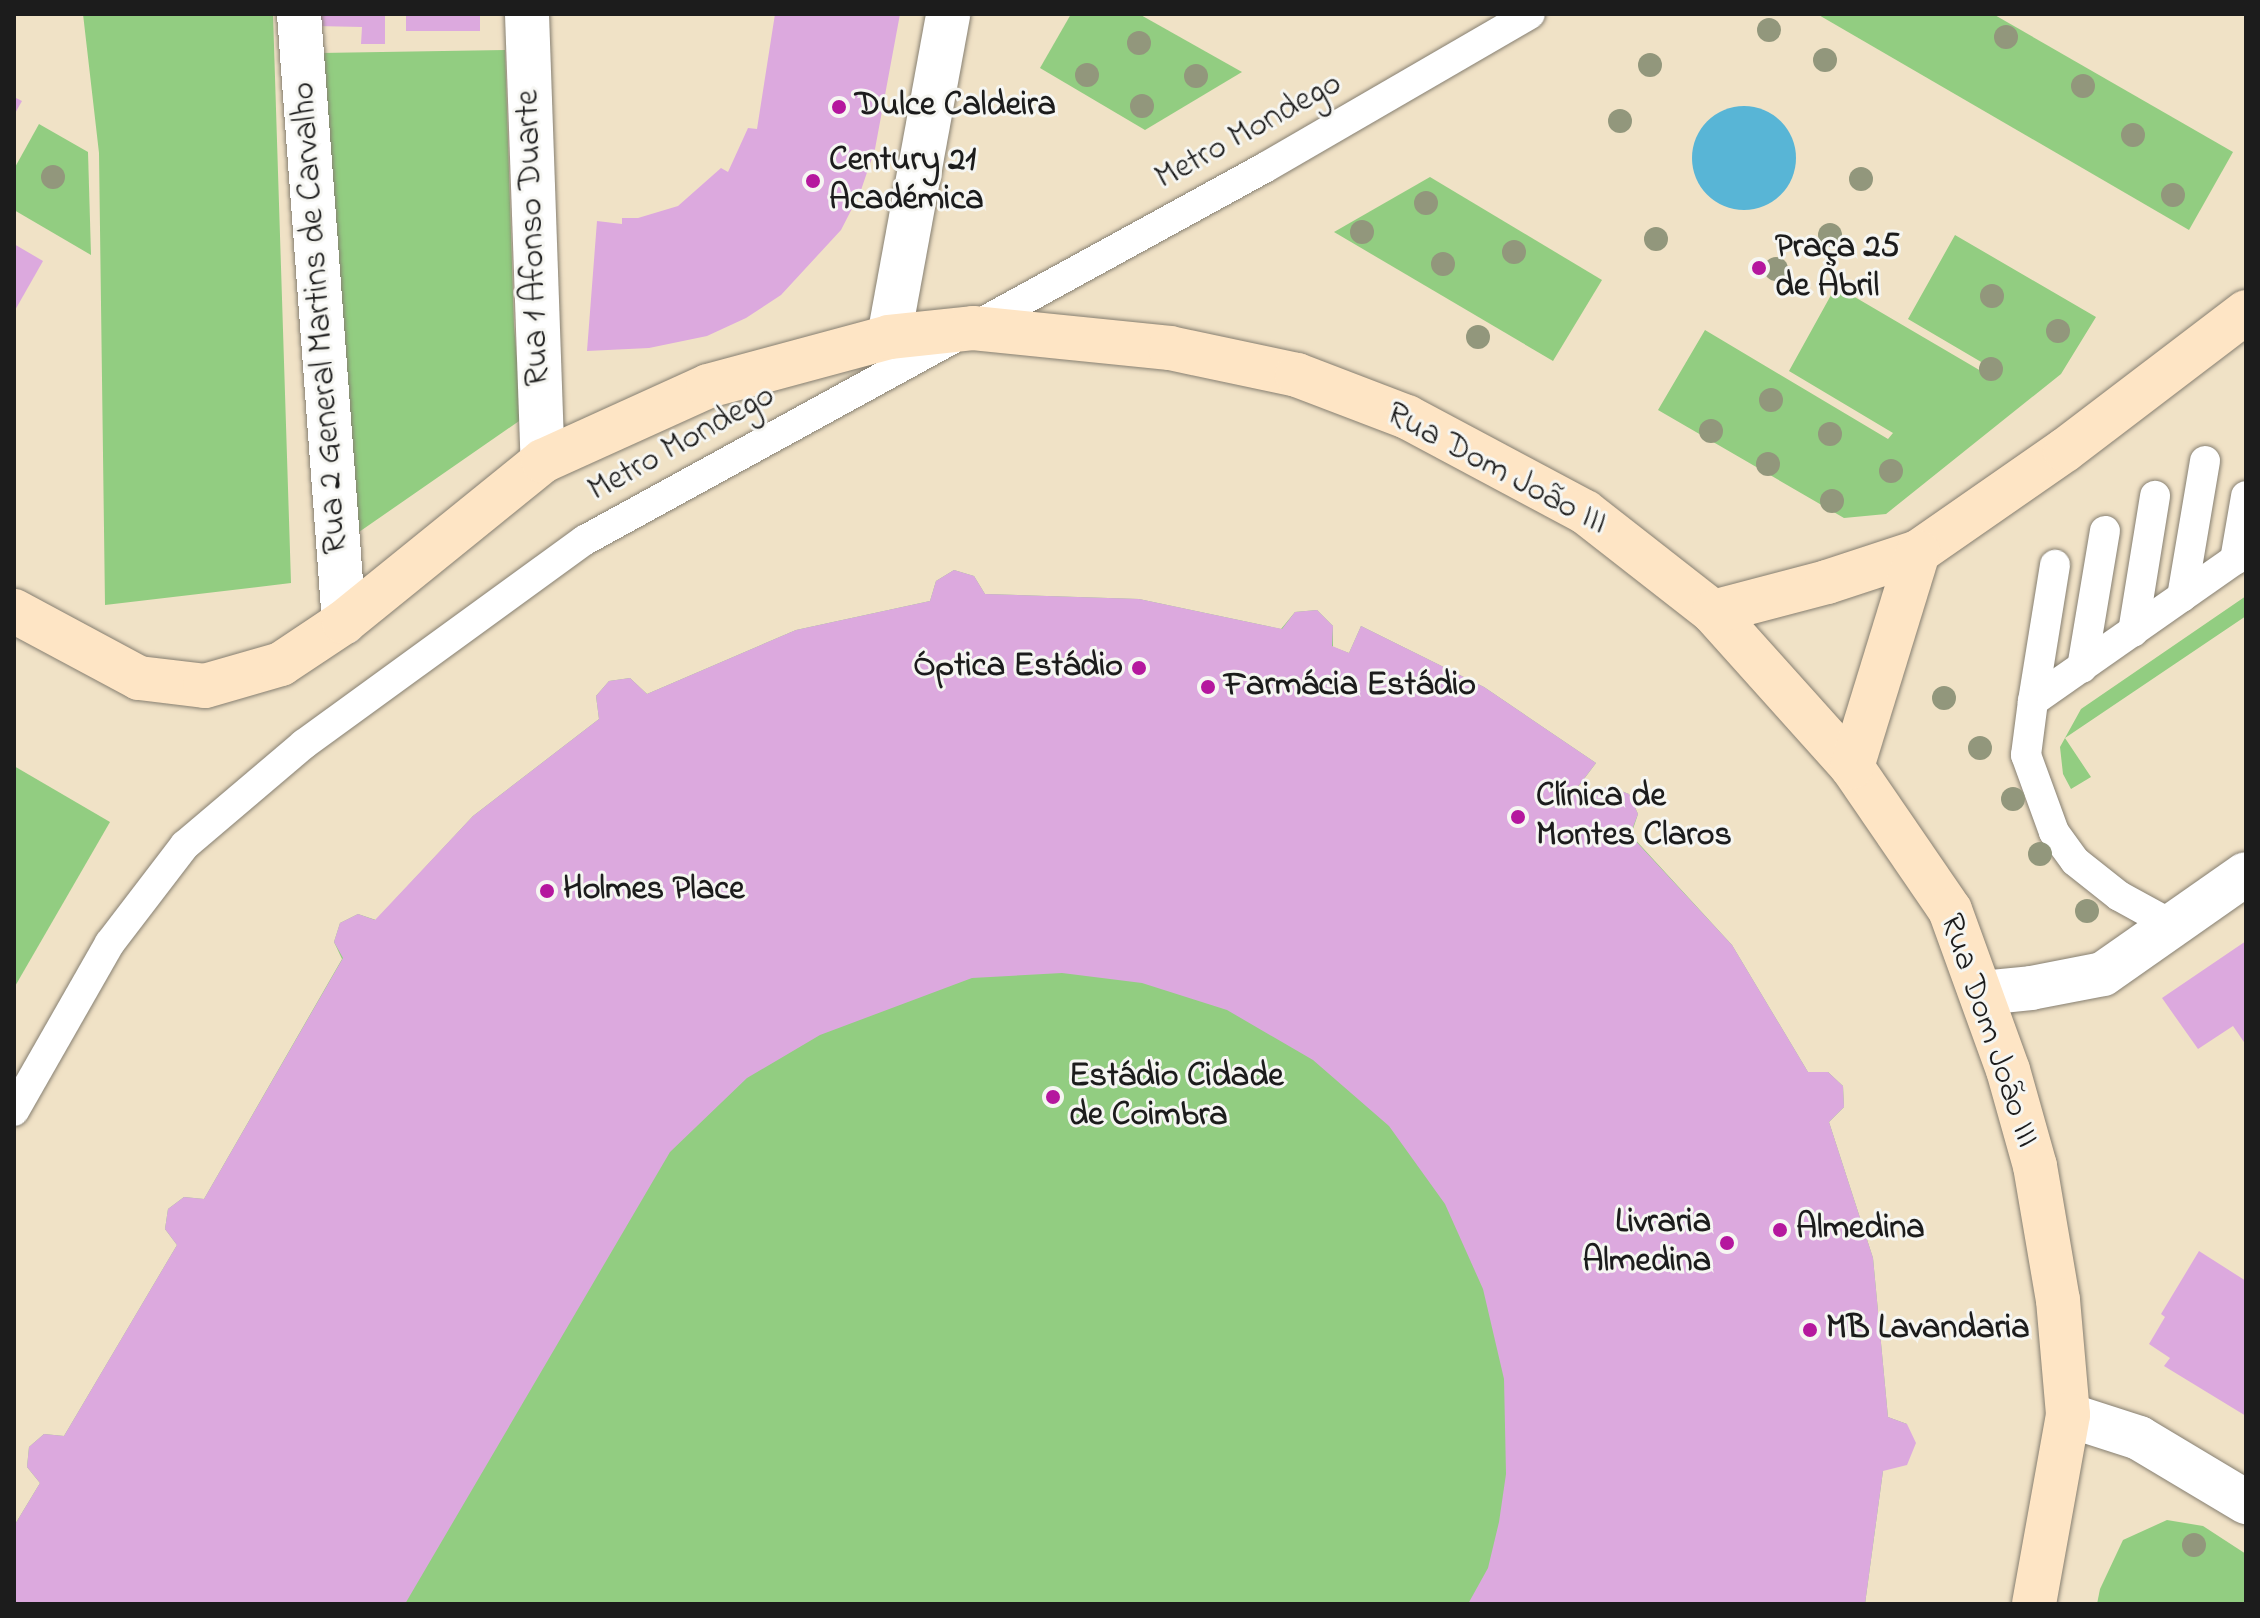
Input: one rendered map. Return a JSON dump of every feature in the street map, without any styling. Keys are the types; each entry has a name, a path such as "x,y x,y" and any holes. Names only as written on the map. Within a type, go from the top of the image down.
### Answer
{"street":[{"name":"Rua 2 General Martins de Carvalho","path":"299,14 344,622"},
{"name":"Rua 1 Afonso Duarte","path":"527,14 543,461"},
{"path":"889,337 948,14"},
{"path":"1713,612 1827,582 1918,552 2065,450 2246,312"},
{"name":"Rua Dom João III","path":"14,611 139,678 205,686 281,664 344,622 543,461 708,386 889,337 973,328 1089,337 1170,348 1297,375 1407,417 1585,512 1713,612 1852,767 1950,910 1982,993 2035,1166 2058,1300 2068,1415 2034,1604"},
{"path":"1852,767 1918,552"},
{"path":"1982,993 2103,974 2246,874"},
{"path":"2068,1415 2139,1438 2246,1502"}],"lane":[{"name":"Metro Mondego","path":"14,1111 110,943 185,845 304,744 585,540 1405,89 1530,14"},
{"path":"2182,597 2205,461"},
{"path":"2133,632 2155,496"},
{"path":"2033,701 2241,556 2246,496"},
{"path":"2082,668 2105,531"},
{"path":"2055,565 2026,755 2054,832 2075,861 2119,896 2172,925"}],"green space":[{"path":"83,14 273,14 291,583 105,605 99,153"},
{"path":"1071,14 1139,14 1242,72 1145,130 1040,68"},
{"path":"1817,14 1993,14 2233,152 2189,230"},
{"path":"505,50 514,325 522,419 359,532 320,53"},
{"path":"39,124 88,152 91,255 14,210 14,169"},
{"path":"1430,177 1602,280 1553,361 1334,232"},
{"path":"1955,235 2096,317 2061,374 1886,514 1844,518 1658,410 1705,330 1888,439 1893,433 1789,371 1836,286 1981,371 1988,366 1908,319"},
{"name":"Estádio Cidade de Coimbra","path":"954,570 974,576 985,594 1139,599 1281,629 1295,612 1317,610 1333,626 1333,647 1349,653 1361,626 1484,687 1596,763 1578,787 1589,797 1608,786 1629,794 1638,814 1631,835 1732,945 1808,1072 1828,1072 1843,1086 1844,1107 1829,1122 1873,1258 1888,1417 1907,1424 1883,1471 1865,1604 14,1604 14,1526 40,1483 27,1467 29,1447 44,1434 64,1436 177,1245 165,1229 168,1209 184,1197 204,1199 342,959 334,942 340,923 358,914 376,920 473,816 599,719 596,696 609,681 630,678 647,694 796,630 930,601 936,581"},
{"path":"2246,596 2246,616 2065,738 2091,777 2071,789 2063,774 2060,747 2081,709"},
{"path":"14,766 110,822 14,988"},
{"path":"2167,1520 2203,1526 2246,1554 2246,1604 2097,1604 2100,1589 2123,1540"}],"water":[{"path":"1744,106 1764,110 1787,129 1796,158 1792,178 1773,201 1744,210 1724,206 1701,187 1692,158 1696,138 1715,115"}],"building":[{"path":"315,14 385,14 385,44 361,44 362,27 316,26"},
{"path":"406,14 480,14 480,31 406,31"},
{"path":"775,14 900,14 875,149 860,193 841,230 781,295 746,318 707,336 649,348 587,351 597,221 622,224 622,218 638,218 678,206 721,168 728,172 748,128 757,129"},
{"path":"14,97 22,101 14,115"},
{"path":"14,244 43,261 14,312"},
{"name":"Estádio Cidade de Coimbra","path":"954,570 974,576 985,594 1139,599 1282,629 1295,612 1317,610 1333,626 1332,646 1349,653 1361,626 1484,687 1596,763 1577,788 1589,797 1608,786 1629,794 1638,814 1630,835 1732,945 1808,1072 1828,1072 1843,1086 1844,1107 1829,1122 1873,1258 1888,1417 1907,1424 1916,1443 1907,1465 1883,1471 1865,1604 1468,1604 1488,1568 1499,1522 1506,1474 1504,1379 1483,1289 1445,1204 1389,1126 1313,1060 1227,1010 1142,983 1062,973 972,978 820,1035 747,1078 670,1152 405,1604 14,1604 14,1526 40,1483 27,1467 29,1447 44,1434 64,1436 177,1245 165,1229 168,1209 184,1197 204,1199 343,958 334,942 340,923 358,914 375,920 473,816 599,719 596,696 609,681 630,678 647,694 796,630 930,601 936,581"},
{"path":"2246,941 2246,1045 2233,1026 2198,1049 2162,998"},
{"path":"2199,1251 2246,1281 2246,1416 2164,1366 2170,1358 2149,1344 2165,1317 2161,1314"}],"place":[{"name":"Dulce Caldeira","path":"839,107"},
{"name":"Century 21 Académica","path":"813,181"},
{"name":"Praça 25 de Abril","path":"1759,268"},
{"name":"Óptica Estádio","path":"1139,668"},
{"name":"Farmácia Estádio","path":"1208,687"},
{"name":"Clínica de Montes Claros","path":"1518,817"},
{"name":"Holmes Place","path":"547,891"},
{"name":"Estádio Cidade de Coimbra","path":"1053,1097"},
{"name":"Almedina","path":"1780,1230"},
{"name":"Livraria Almedina","path":"1727,1243"},
{"name":"MB Lavandaria","path":"1810,1330"}]}
